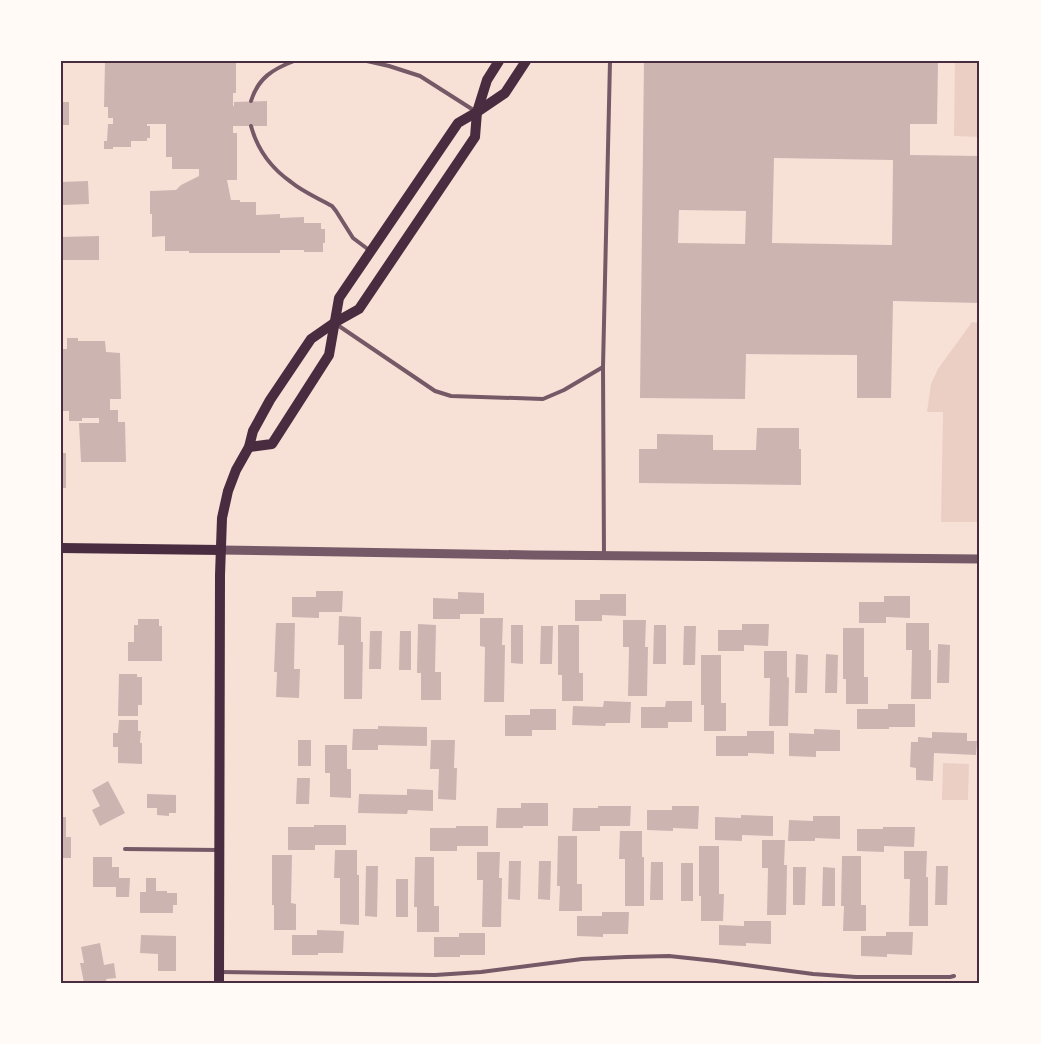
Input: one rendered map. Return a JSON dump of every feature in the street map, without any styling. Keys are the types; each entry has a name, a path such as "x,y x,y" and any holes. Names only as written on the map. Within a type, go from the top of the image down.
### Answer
{"main road":[{"path":"219,977 221,550 222,518 228,491 236,470 249,447 253,431 270,400 311,339 334,323 360,309 475,137 477,112 487,80 499,61"},
{"path":"249,447 272,444 329,354 339,298 458,123 505,93 526,61"},
{"path":"61,548 221,550"}],"street":[{"path":"221,550 980,559"}],"lane":[{"path":"251,101 255,90 267,75 275,69 294,61"},
{"path":"367,61 420,76 477,112"},
{"path":"604,556 603,367 610,61"},
{"path":"251,126 256,142 280,174 292,184 332,206 353,238 371,251"},
{"path":"334,323 435,391 451,396 543,399 564,390 603,367"},
{"path":"125,849 219,850"},
{"path":"219,977 435,975 481,972 582,959 668,956 812,974 856,977 954,976"}],"shaded area":[{"path":"955,61 980,61 980,137 954,136"},
{"path":"972,322 980,323 980,522 941,522 943,412 927,412 931,384 938,369"},
{"path":"943,763 969,764 968,800 942,800"}],"building":[{"path":"105,61 214,61 214,63 236,63 236,93 233,93 233,106 234,102 267,101 267,126 233,126 233,133 237,133 237,180 227,180 231,200 256,202 256,215 280,214 280,218 304,217 304,223 321,223 321,229 325,229 323,252 304,252 304,250 280,250 280,253 189,253 189,251 165,251 165,236 152,237 150,191 176,190 181,185 199,176 199,169 172,169 172,157 166,157 166,124 147,124 147,126 150,126 150,138 147,138 147,141 131,141 131,147 104,149 104,141 107,141 108,124 113,124 113,118 108,118 108,107 104,107"},
{"path":"644,61 938,61 937,124 910,124 910,155 980,156 980,303 893,301 891,398 857,398 857,355 746,354 745,399 640,398","holes":["774,158 893,160 892,245 772,243","679,210 746,211 745,244 678,243"]},
{"path":"61,102 69,102 69,125 61,125"},
{"path":"88,181 89,204 61,205 61,182"},
{"path":"99,236 99,260 61,260 61,237"},
{"path":"67,338 78,338 78,341 105,341 106,352 120,353 121,399 110,399 110,410 118,410 118,422 125,422 126,462 81,462 79,423 99,423 99,418 82,418 82,421 69,421 69,411 61,411 61,349 67,349"},
{"path":"757,428 799,428 801,485 639,483 639,449 657,449 657,434 713,435 713,450 756,450"},
{"path":"61,453 66,453 66,488 61,488"},
{"path":"316,591 343,591 342,612 319,612 319,618 292,617 292,597 316,597"},
{"path":"458,592 484,593 484,614 460,614 460,619 433,619 433,598 458,599"},
{"path":"600,594 626,594 626,616 602,615 602,621 575,621 575,600 600,600"},
{"path":"884,596 910,596 910,618 886,617 886,623 859,623 859,602 884,602"},
{"path":"339,616 361,617 361,642 363,642 362,699 344,699 344,645 338,645"},
{"path":"480,618 503,618 502,645 505,645 504,702 484,702 485,647 480,646"},
{"path":"138,619 159,619 159,626 162,626 162,661 128,661 128,642 134,642 134,625 138,625"},
{"path":"623,620 646,620 645,647 648,647 647,696 628,696 629,647 623,647"},
{"path":"276,623 295,623 294,669 300,669 299,698 276,697 277,672 274,672"},
{"path":"906,623 929,623 931,699 911,699 912,650 906,650"},
{"path":"418,624 436,625 435,672 441,672 441,700 421,700 421,673 417,673"},
{"path":"742,624 769,624 768,646 744,645 744,651 718,651 718,630 742,630"},
{"path":"511,625 523,625 523,664 511,663"},
{"path":"558,625 579,625 579,673 583,673 583,701 562,701 562,675 558,675"},
{"path":"654,625 666,625 666,664 653,664"},
{"path":"541,626 553,626 552,664 540,664"},
{"path":"684,626 696,626 695,665 683,665"},
{"path":"843,628 864,628 864,677 868,677 868,704 846,704 846,679 843,679"},
{"path":"370,631 382,631 381,669 369,669"},
{"path":"400,631 411,631 411,670 399,670"},
{"path":"938,644 950,645 949,683 937,683"},
{"path":"764,651 787,651 787,677 789,678 788,726 769,726 770,678 764,678"},
{"path":"796,654 808,655 807,693 795,693"},
{"path":"826,654 838,655 837,693 825,693"},
{"path":"701,655 721,655 721,703 726,703 726,731 704,731 704,705 701,705"},
{"path":"119,674 137,674 137,677 142,677 142,705 138,705 138,716 118,716"},
{"path":"604,701 631,702 630,723 606,723 605,726 572,725 573,706 603,707"},
{"path":"666,701 692,701 692,722 668,722 668,728 641,728 641,707 665,707"},
{"path":"888,704 915,704 915,727 857,729 857,709 888,709"},
{"path":"530,709 556,709 556,730 532,730 532,736 505,736 505,715 530,715"},
{"path":"119,720 138,720 138,731 141,731 142,764 118,763 118,747 113,747 113,733 118,733"},
{"path":"378,726 427,727 427,746 378,745 378,750 352,750 353,729 378,729"},
{"path":"814,729 840,730 840,751 816,751 816,757 789,756 789,733 814,734"},
{"path":"747,731 774,731 774,754 748,753 748,756 716,756 716,736 747,736"},
{"path":"932,732 967,733 967,741 977,741 976,755 934,753 933,781 916,780 916,768 910,767 911,742 918,742 918,737 932,738"},
{"path":"298,740 311,740 311,766 298,766"},
{"path":"431,740 455,740 454,768 457,768 456,800 438,799 439,769 430,769"},
{"path":"325,745 347,745 347,769 351,769 351,798 330,797 330,773 325,773"},
{"path":"297,778 310,778 309,804 296,804"},
{"path":"108,781 125,813 100,826 92,810 100,806 92,790"},
{"path":"407,789 433,790 433,811 408,810 407,814 358,813 359,794 407,795"},
{"path":"147,794 176,795 176,813 169,813 169,816 157,815 157,808 147,808"},
{"path":"521,803 548,803 548,826 496,828 497,808 521,808"},
{"path":"598,806 631,806 630,826 600,826 600,831 572,831 573,808 598,808"},
{"path":"672,806 699,806 698,829 673,828 673,831 647,830 647,810 672,810"},
{"path":"741,815 773,816 773,836 742,835 742,841 715,840 715,817 741,818"},
{"path":"813,816 840,816 840,839 815,838 815,841 788,841 789,820 813,821"},
{"path":"61,817 66,817 66,837 71,837 71,858 61,858"},
{"path":"314,825 346,825 346,845 315,845 315,850 288,850 288,827 314,827"},
{"path":"456,826 488,826 488,846 457,846 457,851 430,851 430,828 456,828"},
{"path":"883,827 915,827 914,847 884,846 884,852 857,851 857,829 883,829"},
{"path":"620,831 642,831 644,906 625,906 625,859 619,859"},
{"path":"558,836 577,836 577,884 582,884 582,911 559,911 560,886 557,886"},
{"path":"762,840 785,840 784,865 787,865 786,915 767,915 768,868 762,868"},
{"path":"699,846 719,846 719,894 724,894 723,921 701,921"},
{"path":"335,850 357,850 359,925 340,924 340,878 334,878"},
{"path":"904,851 927,851 928,926 909,926 910,879 904,879"},
{"path":"477,852 500,852 499,878 502,878 501,927 482,927 483,880 477,880"},
{"path":"272,855 292,855 291,903 296,904 296,930 274,930"},
{"path":"842,856 861,856 861,905 866,905 866,931 843,931 844,906 841,906"},
{"path":"93,857 112,857 112,867 119,867 119,878 130,878 129,897 116,897 116,887 93,887"},
{"path":"415,857 434,857 434,906 439,906 439,932 417,932 417,907 414,907"},
{"path":"509,861 521,861 520,900 508,899"},
{"path":"539,861 551,861 550,900 538,899"},
{"path":"651,862 663,862 663,900 650,900"},
{"path":"681,863 693,863 693,901 681,901"},
{"path":"366,866 378,866 377,917 365,916"},
{"path":"936,866 948,866 947,905 935,905"},
{"path":"793,867 806,867 805,905 793,905"},
{"path":"823,867 835,868 835,906 822,906"},
{"path":"146,878 156,878 156,891 177,893 177,905 173,905 173,913 140,913 140,892 146,892"},
{"path":"396,879 408,879 408,917 396,917"},
{"path":"602,912 629,912 628,934 603,934 603,937 577,936 577,916 602,916"},
{"path":"744,921 771,921 771,944 746,943 746,946 719,945 719,925 744,926"},
{"path":"317,930 344,931 343,953 292,955 292,935 317,935"},
{"path":"886,932 913,932 912,955 887,954 887,957 861,956 861,936 886,936"},
{"path":"459,933 485,933 485,955 434,957 434,937 459,937"},
{"path":"141,935 176,936 176,971 158,971 158,954 140,953"},
{"path":"100,943 104,965 114,963 116,978 106,979 107,983 84,983 80,963 84,963 81,947"}]}
